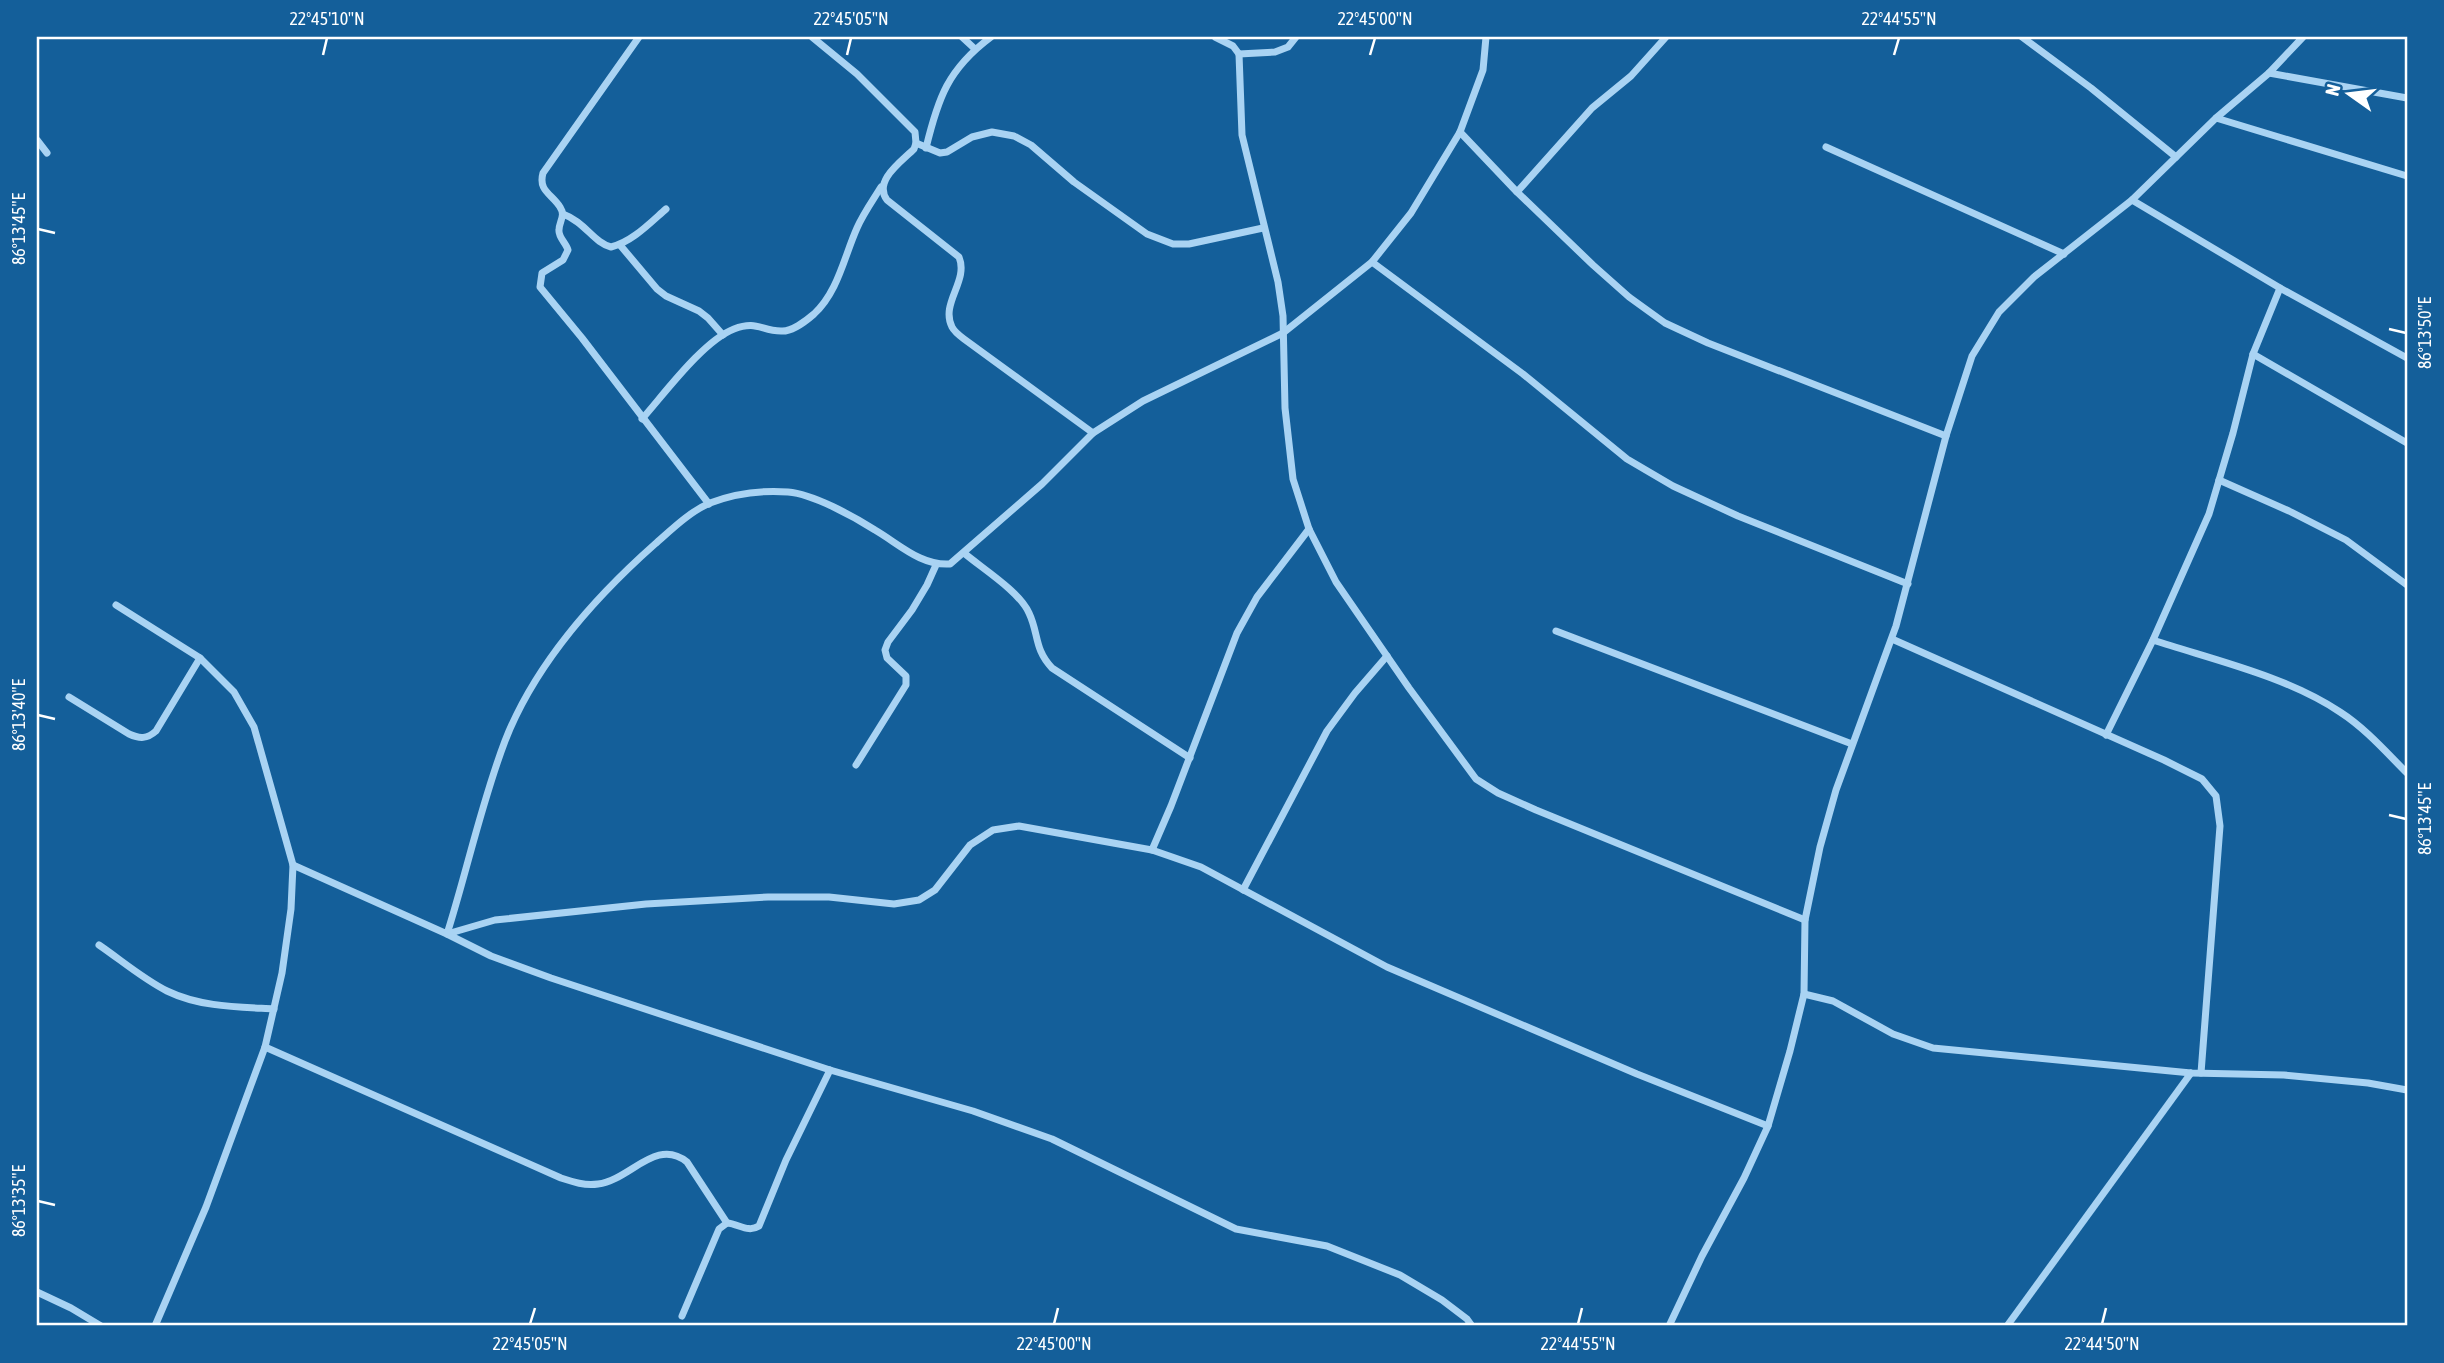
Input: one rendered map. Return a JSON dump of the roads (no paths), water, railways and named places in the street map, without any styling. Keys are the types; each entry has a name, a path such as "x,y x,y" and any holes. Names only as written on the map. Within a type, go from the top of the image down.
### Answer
{"street":[{"path":"639,37 585,111 544,173 541,182 542,188 563,214 583,225 605,246 620,245 666,209"},
{"path":"642,419 703,351 723,335 747,325 760,325 782,332 790,330 814,314 829,295 857,228 885,179 914,149 915,132 857,75 812,37"},
{"path":"962,37 975,49"},
{"path":"926,148 941,93 975,49 990,37"},
{"path":"1215,37 1233,46 1239,54 1242,135 1278,282 1283,316 1285,408 1293,479 1309,528 1336,582 1476,779 1498,793 1805,920"},
{"path":"1239,54 1275,52 1288,47 1296,37"},
{"path":"447,934 505,740 535,681 566,636 632,565 675,526 709,504 755,490 792,493 834,508 873,528 923,560 936,565 950,564 1042,484 1093,433 1143,401 1283,334 1372,262 1411,213 1460,132 1483,70 1486,37"},
{"path":"1517,192 1592,108 1630,76 1666,37"},
{"path":"2022,37 2091,88 2176,157"},
{"path":"1669,1326 1768,1126 1804,994 1805,920 1820,847 1836,790 1892,639 1946,436 1972,356 1998,312 2034,277 2132,200 2216,118 2269,73 2303,37"},
{"path":"2269,73 2407,98"},
{"path":"2216,118 2407,176"},
{"path":"916,143 940,153 947,152 972,137 992,132 1014,136 1031,145 1074,182 1147,233 1173,244 1189,244 1263,228"},
{"path":"1460,132 1517,192 1629,297 1665,323 1709,343 1946,436"},
{"path":"37,140 47,153"},
{"path":"1826,147 2064,254"},
{"path":"882,186 882,193 887,200 958,257 962,265 949,312 952,327 964,339 1093,433"},
{"path":"2132,200 2280,288 2407,358"},
{"path":"563,214 559,229 560,237 566,244 567,256 542,273 540,287 709,504"},
{"path":"620,245 666,296 699,310 723,335"},
{"path":"1372,262 1523,374 1627,459 1673,486 1738,516 1908,584"},
{"path":"2106,735 2153,640 2209,514 2253,354 2280,288"},
{"path":"2253,354 2407,443"},
{"path":"2219,480 2289,510 2346,540 2407,585"},
{"path":"1152,850 1237,633 1257,597 1309,528"},
{"path":"964,553 1013,594 1028,611 1042,657 1052,668 1190,758"},
{"path":"856,765 906,685 906,676 887,658 885,650 912,610 936,565"},
{"path":"116,605 200,658 234,692 254,727 293,864 291,909 282,973 265,1047 206,1207 155,1326"},
{"path":"1556,631 1852,744"},
{"path":"1892,639 2202,779 2216,796 2220,826 2201,1073"},
{"path":"2153,640 2307,693 2341,712 2375,740 2407,774"},
{"path":"1243,890 1327,731 1387,656"},
{"path":"69,697 129,734 138,738 149,737 156,731 200,658"},
{"path":"447,934 495,920 646,904 768,897 829,897 894,904 919,900 935,890 970,845 993,830 1019,826 1152,850 1201,867 1387,967 1637,1074 1768,1126"},
{"path":"293,864 515,965 830,1070 973,1111 1052,1139 1236,1229 1328,1246 1410,1282 1442,1300 1472,1326"},
{"path":"99,945 165,990 188,1000 219,1006 274,1009"},
{"path":"1804,994 1833,1001 1893,1034 1933,1048 2191,1073 2284,1075 2368,1083 2407,1090"},
{"path":"265,1047 561,1178 581,1184 600,1184 655,1156 667,1153 678,1155 687,1162 727,1223 746,1229 759,1226 786,1160 830,1070"},
{"path":"2007,1326 2191,1073"},
{"path":"682,1316 715,1237 719,1229 727,1223"},
{"path":"37,1292 101,1326"}]}
